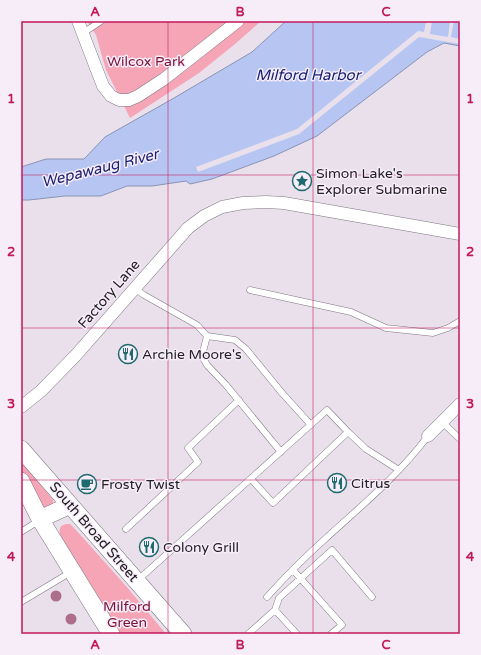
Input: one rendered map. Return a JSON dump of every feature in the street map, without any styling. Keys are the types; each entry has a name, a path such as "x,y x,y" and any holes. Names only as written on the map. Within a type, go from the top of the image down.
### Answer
{"main road":[{"name":"South Broad Street","path":"21,449 183,634"},
{"path":"21,481 40,519 111,634"},
{"path":"40,519 70,505"}],"street":[{"path":"78,21 103,86 111,96 119,100 129,100 138,96 164,79 238,21"},
{"name":"Factory Lane","path":"21,407 52,379 188,228 204,216 222,207 242,203 284,203 460,234"},
{"path":"428,436 443,423 460,404"}],"lane":[{"path":"82,33 101,21"},
{"path":"134,288 197,325 206,336 235,340 246,349 282,393 311,425"},
{"path":"250,290 351,312 386,328 433,333 448,328 460,321"},
{"path":"206,336 202,356 207,365 239,400 282,452"},
{"path":"126,529 198,462 188,448 239,400"},
{"path":"137,581 327,410 366,449 399,470"},
{"path":"443,423 460,439"},
{"path":"251,479 272,503 348,432"},
{"path":"267,597 323,541 383,486 416,453 428,436"},
{"path":"21,532 40,519"},
{"path":"323,541 372,597"},
{"path":"248,634 275,610 279,598 332,550"},
{"path":"293,570 342,625 331,634"},
{"path":"21,602 72,571"},
{"path":"275,610 297,634"}],"green space":[{"name":"Wilcox Park","path":"87,21 261,21 199,73 130,118 106,70 96,35"},
{"path":"21,461 53,500 53,504 45,510 21,474"},
{"name":"Milford Green","path":"70,524 76,530 166,634 119,634 61,537 61,526"}],"water":[{"name":"Milford Harbor","path":"286,21 460,21 460,46 444,43 427,52 317,136 274,156 212,179 190,184 186,181 152,186 127,186 101,196 65,196 21,200 21,167 46,159 84,159 105,137 252,52"}],"pier":[{"path":"426,21 432,21 430,34 448,37 450,21 454,21 451,37 460,39 460,44 419,37 299,134 198,172 196,167 297,129 418,31 424,32"}],"place":[{"name":"Simon Lake's Explorer Submarine","path":"302,181"},
{"name":"Archie Moore's","path":"128,354"},
{"name":"Citrus","path":"337,483"},
{"name":"Frosty Twist","path":"87,484"},
{"name":"Colony Grill","path":"149,547"}],"water label":[{"name":"Wepawaug River","path":"100,168"}]}
